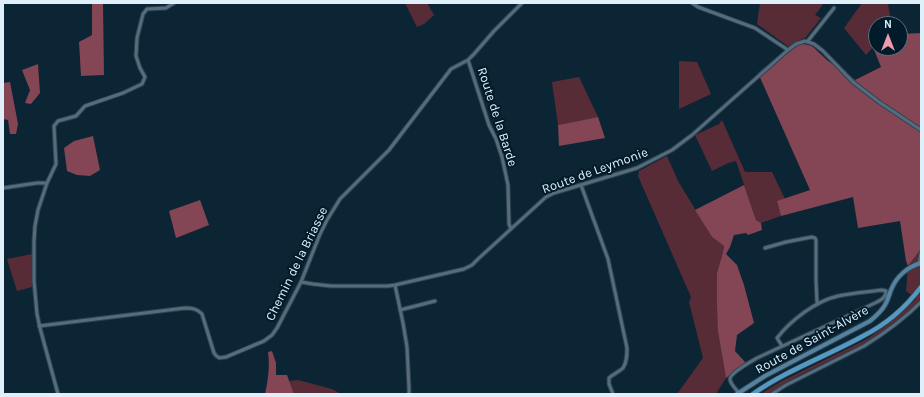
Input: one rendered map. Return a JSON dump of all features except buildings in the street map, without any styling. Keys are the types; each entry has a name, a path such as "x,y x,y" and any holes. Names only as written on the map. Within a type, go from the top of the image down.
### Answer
{"main road":[{"name":"Route de Saint-Alvère","path":"738,393 765,376 870,321 878,314 886,303 890,291 897,279 907,270 920,264"},
{"path":"753,394 788,373 864,336 904,307 921,287"}],"street":[{"path":"58,394 39,326 35,298 34,241 38,210 47,183 56,164 54,126 58,121 76,116 85,106 123,93 142,84 145,77 136,56 137,38 143,14 147,9 166,8 174,3"},
{"name":"Chemin de la Briasse","path":"39,326 193,308 202,314 214,353 217,357 226,357 264,341 272,336 301,282 320,234 340,199 389,150 451,70 468,60 522,3"},
{"path":"692,3 698,7 755,28 788,50"},
{"path":"834,8 807,42 814,44 823,51 853,82 879,102 921,130"},
{"name":"Route de Leymonie","path":"301,282 331,286 395,285 464,269 472,265 546,197 554,193 638,168 672,150 692,135 788,50 796,44 805,41 807,42"},
{"name":"Route de la Barde","path":"468,60 489,125 496,139 502,157 508,185 509,224 511,229"},
{"path":"3,188 47,183"},
{"path":"582,185 608,259 628,348 627,358 623,367 609,378 609,384 613,394"},
{"path":"765,248 786,242 812,237 815,238 816,280 819,304"},
{"path":"920,264 921,253"},
{"path":"395,285 407,347 409,394"},
{"path":"738,393 730,380 731,376 751,361 875,303 884,298 886,291 882,290 836,296 819,304 799,316 783,330 777,338 782,346"},
{"path":"400,310 435,301"},
{"path":"772,394 786,384 876,339 921,302"}],"shaded area":[{"path":"92,3 103,3 104,75 81,76 79,42 92,35"},
{"path":"405,3 427,3 434,15 424,24 417,27"},
{"path":"760,3 824,3 815,15 821,18 806,37 795,42 789,47 757,24"},
{"path":"862,3 888,3 890,16 868,16 868,53 866,55 844,28"},
{"path":"921,33 921,249 908,266 900,221 858,228 853,197 781,216 777,201 810,190 758,73 795,42 812,46 828,61 845,71 855,80 881,67 877,56 908,56 908,34"},
{"path":"679,61 697,62 711,94 679,109"},
{"path":"38,64 40,93 31,104 25,103 30,90 22,70"},
{"path":"579,77 598,117 558,125 552,82"},
{"path":"10,82 18,124 16,134 10,134 8,120 3,119 3,83"},
{"path":"598,117 605,138 559,146 558,125"},
{"path":"722,120 745,172 772,172 785,199 777,201 781,216 761,223 756,220 736,161 728,163 712,171 695,135 719,124"},
{"path":"93,136 100,170 90,176 77,175 67,171 64,148 74,141"},
{"path":"667,156 678,181 712,237 724,246 717,273 718,332 726,378 716,394 677,394 703,358 689,302 691,297 638,176 639,171"},
{"path":"744,185 756,220 761,223 762,230 748,235 746,233 734,235 726,254 737,265 754,323 737,335 735,351 746,363 726,378 718,332 717,307 717,273 724,246 712,237 695,210"},
{"path":"200,200 209,225 176,238 169,211"},
{"path":"921,249 921,302 919,301 892,326 863,344 798,376 768,394 761,394 780,382 867,339 884,327 916,299 906,291 908,266"},
{"path":"32,254 32,287 17,291 7,259"},
{"path":"272,351 276,363 276,375 287,375 294,394 265,394 269,363 268,352"},
{"path":"298,380 332,389 341,394 294,394 289,381"}]}
